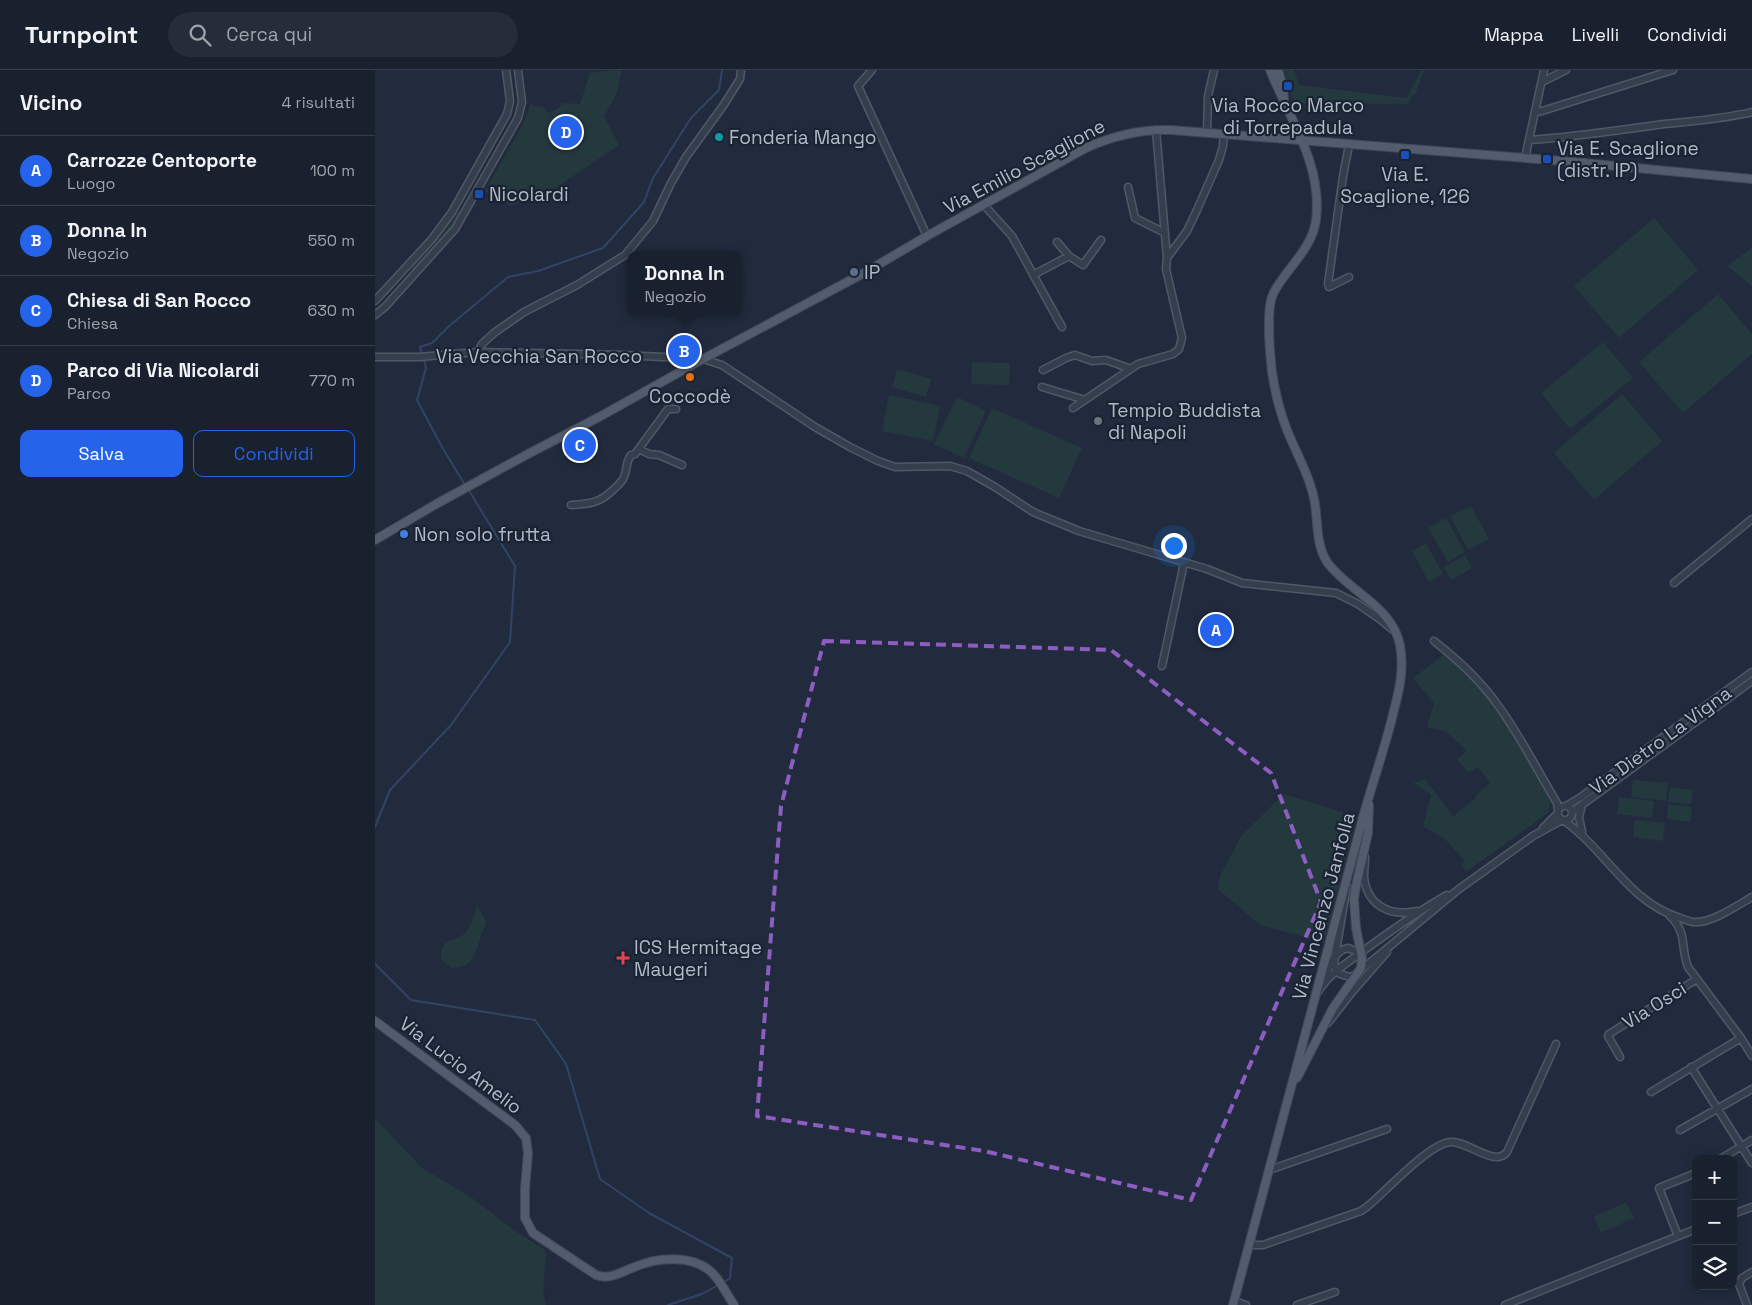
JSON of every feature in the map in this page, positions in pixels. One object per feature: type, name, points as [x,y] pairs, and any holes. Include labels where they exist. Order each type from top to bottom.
[{"type":"main road","points":[[1270,70],[1278,91],[1284,99],[1303,141],[1315,182],[1316,219],[1305,250],[1272,296],[1270,303],[1269,333],[1272,371],[1278,403],[1286,427],[1312,487],[1320,546],[1326,561],[1382,611],[1397,634],[1403,663],[1401,682],[1389,731],[1369,800]]},
{"type":"main road","points":[[1279,70],[1284,99]]},
{"type":"main road","name":"Via Emilio Scaglione","points":[[375,540],[518,459],[864,273],[1086,148],[1107,138],[1126,133],[1156,130],[1224,134],[1525,158],[1752,179]]},
{"type":"main road","name":"Via Vincenzo Janfolla","points":[[1291,1088],[1333,1008],[1359,972],[1363,963],[1355,920],[1354,899],[1355,886],[1370,821],[1369,800]]},
{"type":"main road","name":"Via Vincenzo Janfolla","points":[[1234,1303],[1369,800]]},
{"type":"main road","name":"Via Lucio Amelio","points":[[375,1021],[515,1125],[526,1138],[528,1153],[525,1218],[533,1233],[603,1278],[644,1263],[671,1259],[694,1263],[706,1268],[715,1275],[733,1304]]},
{"type":"street","points":[[375,301],[446,222],[463,194],[509,108],[506,70]]},
{"type":"street","points":[[375,315],[385,308],[412,279],[455,229],[469,208],[513,130],[521,110],[521,88],[518,70]]},
{"type":"street","points":[[628,251],[653,221],[686,157],[723,106],[740,79],[741,70]]},
{"type":"street","points":[[872,70],[858,86],[927,236]]},
{"type":"street","points":[[1207,133],[1208,96],[1214,70]]},
{"type":"street","points":[[1525,158],[1543,82],[1544,70]]},
{"type":"street","points":[[1543,82],[1566,70]]},
{"type":"street","points":[[1536,112],[1673,70]]},
{"type":"street","points":[[1529,140],[1733,117],[1752,112]]},
{"type":"street","points":[[1073,408],[1138,364],[1173,354],[1181,345],[1182,338],[1179,321],[1166,269],[1167,258],[1156,130]]},
{"type":"street","points":[[1167,258],[1187,231],[1197,210],[1219,160],[1224,134]]},
{"type":"street","points":[[1349,145],[1343,176],[1329,287],[1349,277]]},
{"type":"street","points":[[481,161],[491,167]]},
{"type":"street","points":[[1128,187],[1135,218],[1165,233]]},
{"type":"street","points":[[463,194],[466,194],[473,200]]},
{"type":"street","points":[[457,204],[463,209],[469,208]]},
{"type":"street","points":[[984,204],[1012,236],[1062,327]]},
{"type":"street","points":[[1057,242],[1069,256],[1083,265],[1101,240]]},
{"type":"street","points":[[477,352],[482,344],[494,333],[524,312],[577,285],[627,253]]},
{"type":"street","points":[[1033,275],[1069,256]]},
{"type":"street","points":[[403,271],[412,279]]},
{"type":"street","name":"Via Vecchia San Rocco","points":[[378,357],[419,357],[477,352],[623,355],[703,359],[722,365],[815,427],[878,461],[895,467],[950,466],[967,471],[1033,512],[1079,531],[1242,583],[1336,593],[1358,604],[1397,634]]},
{"type":"street","points":[[1043,370],[1075,355],[1092,361],[1106,360],[1131,369]]},
{"type":"street","points":[[1042,387],[1085,400]]},
{"type":"street","points":[[571,505],[600,501],[610,493],[623,480],[627,461],[631,454],[635,454],[668,409],[676,409]]},
{"type":"street","points":[[639,449],[682,465]]},
{"type":"street","points":[[1674,583],[1752,519]]},
{"type":"street","points":[[1162,666],[1184,563]]},
{"type":"street","points":[[1434,641],[1468,672],[1497,703],[1561,807],[1559,817],[1583,834],[1639,894],[1654,907],[1669,915],[1698,922]]},
{"type":"street","name":"Via Dietro La Vigna","points":[[1533,836],[1561,807],[1581,797],[1752,672]]},
{"type":"street","name":"Via Dietro La Vigna","points":[[1572,813],[1752,680]]},
{"type":"street","points":[[1582,804],[1579,817],[1583,834]]},
{"type":"street","points":[[1561,807],[1570,808],[1583,834]]},
{"type":"street","points":[[1334,958],[1337,971],[1340,974],[1350,977],[1359,972],[1459,888],[1533,836],[1563,820],[1570,819],[1572,813]]},
{"type":"street","points":[[1366,844],[1364,877],[1374,900],[1388,911],[1396,913],[1405,914],[1420,910]]},
{"type":"street","points":[[1315,999],[1334,958],[1347,894],[1349,870]]},
{"type":"street","points":[[1323,984],[1337,971],[1420,910],[1459,888]]},
{"type":"street","points":[[1683,934],[1690,925],[1722,913],[1752,897]]},
{"type":"street","points":[[1669,915],[1683,934],[1686,961],[1752,1056]]},
{"type":"street","points":[[1314,1044],[1353,991],[1400,938]]},
{"type":"street","points":[[1334,958],[1340,951],[1348,948],[1361,953]]},
{"type":"street","name":"Via Osci","points":[[1620,1058],[1608,1034],[1697,978]]},
{"type":"street","points":[[1651,1092],[1741,1038]]},
{"type":"street","points":[[1250,1245],[1263,1245],[1361,1211],[1369,1206],[1425,1155],[1445,1143],[1457,1142],[1495,1157],[1504,1156],[1556,1044]]},
{"type":"street","points":[[1691,1067],[1752,1163]]},
{"type":"street","points":[[1681,1130],[1752,1089]]},
{"type":"street","points":[[1269,1170],[1387,1129]]},
{"type":"street","points":[[1727,1155],[1752,1140]]},
{"type":"street","points":[[1678,1236],[1659,1188],[1692,1175]]},
{"type":"street","points":[[1737,1213],[1752,1207]]},
{"type":"street","points":[[1505,1305],[1692,1231]]},
{"type":"street","points":[[1747,1305],[1739,1284],[1743,1278],[1752,1272]]},
{"type":"street","points":[[1297,1305],[1335,1292]]},
{"type":"street","points":[[1234,1303],[1246,1305]]},
{"type":"highlighted area","points":[[824,641],[1111,650],[1271,773],[1321,902],[1191,1200],[984,1151],[757,1116],[781,806]]},
{"type":"green space","points":[[622,70],[616,95],[604,116],[619,145],[538,200],[532,199],[510,206],[485,191],[525,120],[531,103],[535,106],[543,107],[548,113],[556,110],[563,103],[580,104],[590,73]]},
{"type":"green space","points":[[1284,70],[1294,70],[1299,85],[1407,98],[1421,70],[1424,70],[1415,95],[1412,95],[1409,104],[1295,103],[1290,93]]},
{"type":"green space","points":[[456,211],[459,211],[460,214],[446,236],[415,270],[412,269],[412,265],[437,238]]},
{"type":"green space","points":[[1654,218],[1698,270],[1619,338],[1574,286]]},
{"type":"green space","points":[[1752,248],[1752,286],[1727,266]]},
{"type":"green space","points":[[1718,294],[1752,334],[1752,354],[1683,413],[1639,362]]},
{"type":"green space","points":[[1603,342],[1633,378],[1570,429],[1541,393]]},
{"type":"green space","points":[[972,362],[1010,363],[1009,385],[971,384]]},
{"type":"green space","points":[[897,369],[931,379],[926,397],[892,387]]},
{"type":"green space","points":[[1622,394],[1662,441],[1594,500],[1554,453]]},
{"type":"green space","points":[[889,395],[940,406],[933,441],[882,431]]},
{"type":"green space","points":[[957,397],[986,411],[964,458],[934,444]]},
{"type":"green space","points":[[992,408],[1082,448],[1059,498],[969,458]]},
{"type":"green space","points":[[1471,506],[1489,539],[1468,550],[1450,516]]},
{"type":"green space","points":[[1446,518],[1465,552],[1448,562],[1428,528]]},
{"type":"green space","points":[[1426,543],[1443,574],[1429,582],[1412,551]]},
{"type":"green space","points":[[1465,555],[1472,568],[1451,580],[1444,567]]},
{"type":"green space","points":[[1445,654],[1483,691],[1521,746],[1551,803],[1548,813],[1466,872],[1461,864],[1465,861],[1445,839],[1423,826],[1431,795],[1413,782],[1425,779],[1453,816],[1476,798],[1475,796],[1490,783],[1478,767],[1468,773],[1457,759],[1466,752],[1464,748],[1445,731],[1427,727],[1434,703],[1413,678]]},
{"type":"green space","points":[[1633,780],[1668,783],[1666,801],[1631,797]]},
{"type":"green space","points":[[1670,787],[1693,790],[1691,804],[1668,802]]},
{"type":"green space","points":[[1284,794],[1357,817],[1324,942],[1260,925],[1218,889],[1220,876],[1241,836]]},
{"type":"green space","points":[[1619,797],[1654,801],[1652,818],[1617,814]]},
{"type":"green space","points":[[1668,804],[1692,807],[1690,822],[1667,819]]},
{"type":"green space","points":[[1635,820],[1665,823],[1663,841],[1633,837]]},
{"type":"green space","points":[[477,906],[486,921],[475,954],[469,963],[464,966],[451,968],[441,960],[443,947],[466,932]]},
{"type":"green space","points":[[375,1118],[421,1167],[472,1198],[514,1230],[545,1250],[543,1291],[546,1305],[375,1305]]},
{"type":"green space","points":[[1626,1202],[1634,1218],[1601,1233],[1594,1217]]},
{"type":"waterway","points":[[422,355],[420,347],[432,343],[448,327],[508,277],[538,271],[603,248],[644,202],[653,178],[691,118],[719,90],[722,70]]},
{"type":"waterway","points":[[424,359],[426,368],[417,400],[465,485]]},
{"type":"waterway","points":[[375,827],[390,790],[451,725],[510,642],[515,566],[468,489]]},
{"type":"waterway","points":[[375,964],[411,1000],[535,1020],[566,1064],[600,1179],[649,1213],[732,1258],[730,1278],[724,1282]]},
{"type":"waterway","points":[[668,1305],[702,1294],[720,1284]]},
{"type":"place","name":"Via Rocco Marco di Torrepadula","points":[[1288,86]]},
{"type":"place","name":"Parco di Via Nicolardi","points":[[566,132]]},
{"type":"place","name":"Fonderia Mango","points":[[719,137]]},
{"type":"place","name":"Via E. Scaglione, 126","points":[[1405,155]]},
{"type":"place","name":"Via E. Scaglione (distr. IP)","points":[[1547,159]]},
{"type":"place","name":"Nicolardi","points":[[479,194]]},
{"type":"place","name":"IP","points":[[854,272]]},
{"type":"place","name":"Donna In","points":[[684,351]]},
{"type":"place","name":"Coccodè","points":[[690,377]]},
{"type":"place","name":"Tempio Buddista di Napoli","points":[[1098,421]]},
{"type":"place","name":"Chiesa di San Rocco","points":[[580,445]]},
{"type":"place","name":"Non solo frutta","points":[[404,534]]},
{"type":"place","name":"Carrozze Centoporte","points":[[1216,630]]},
{"type":"place","name":"ICS Hermitage Maugeri","points":[[623,958]]}]
